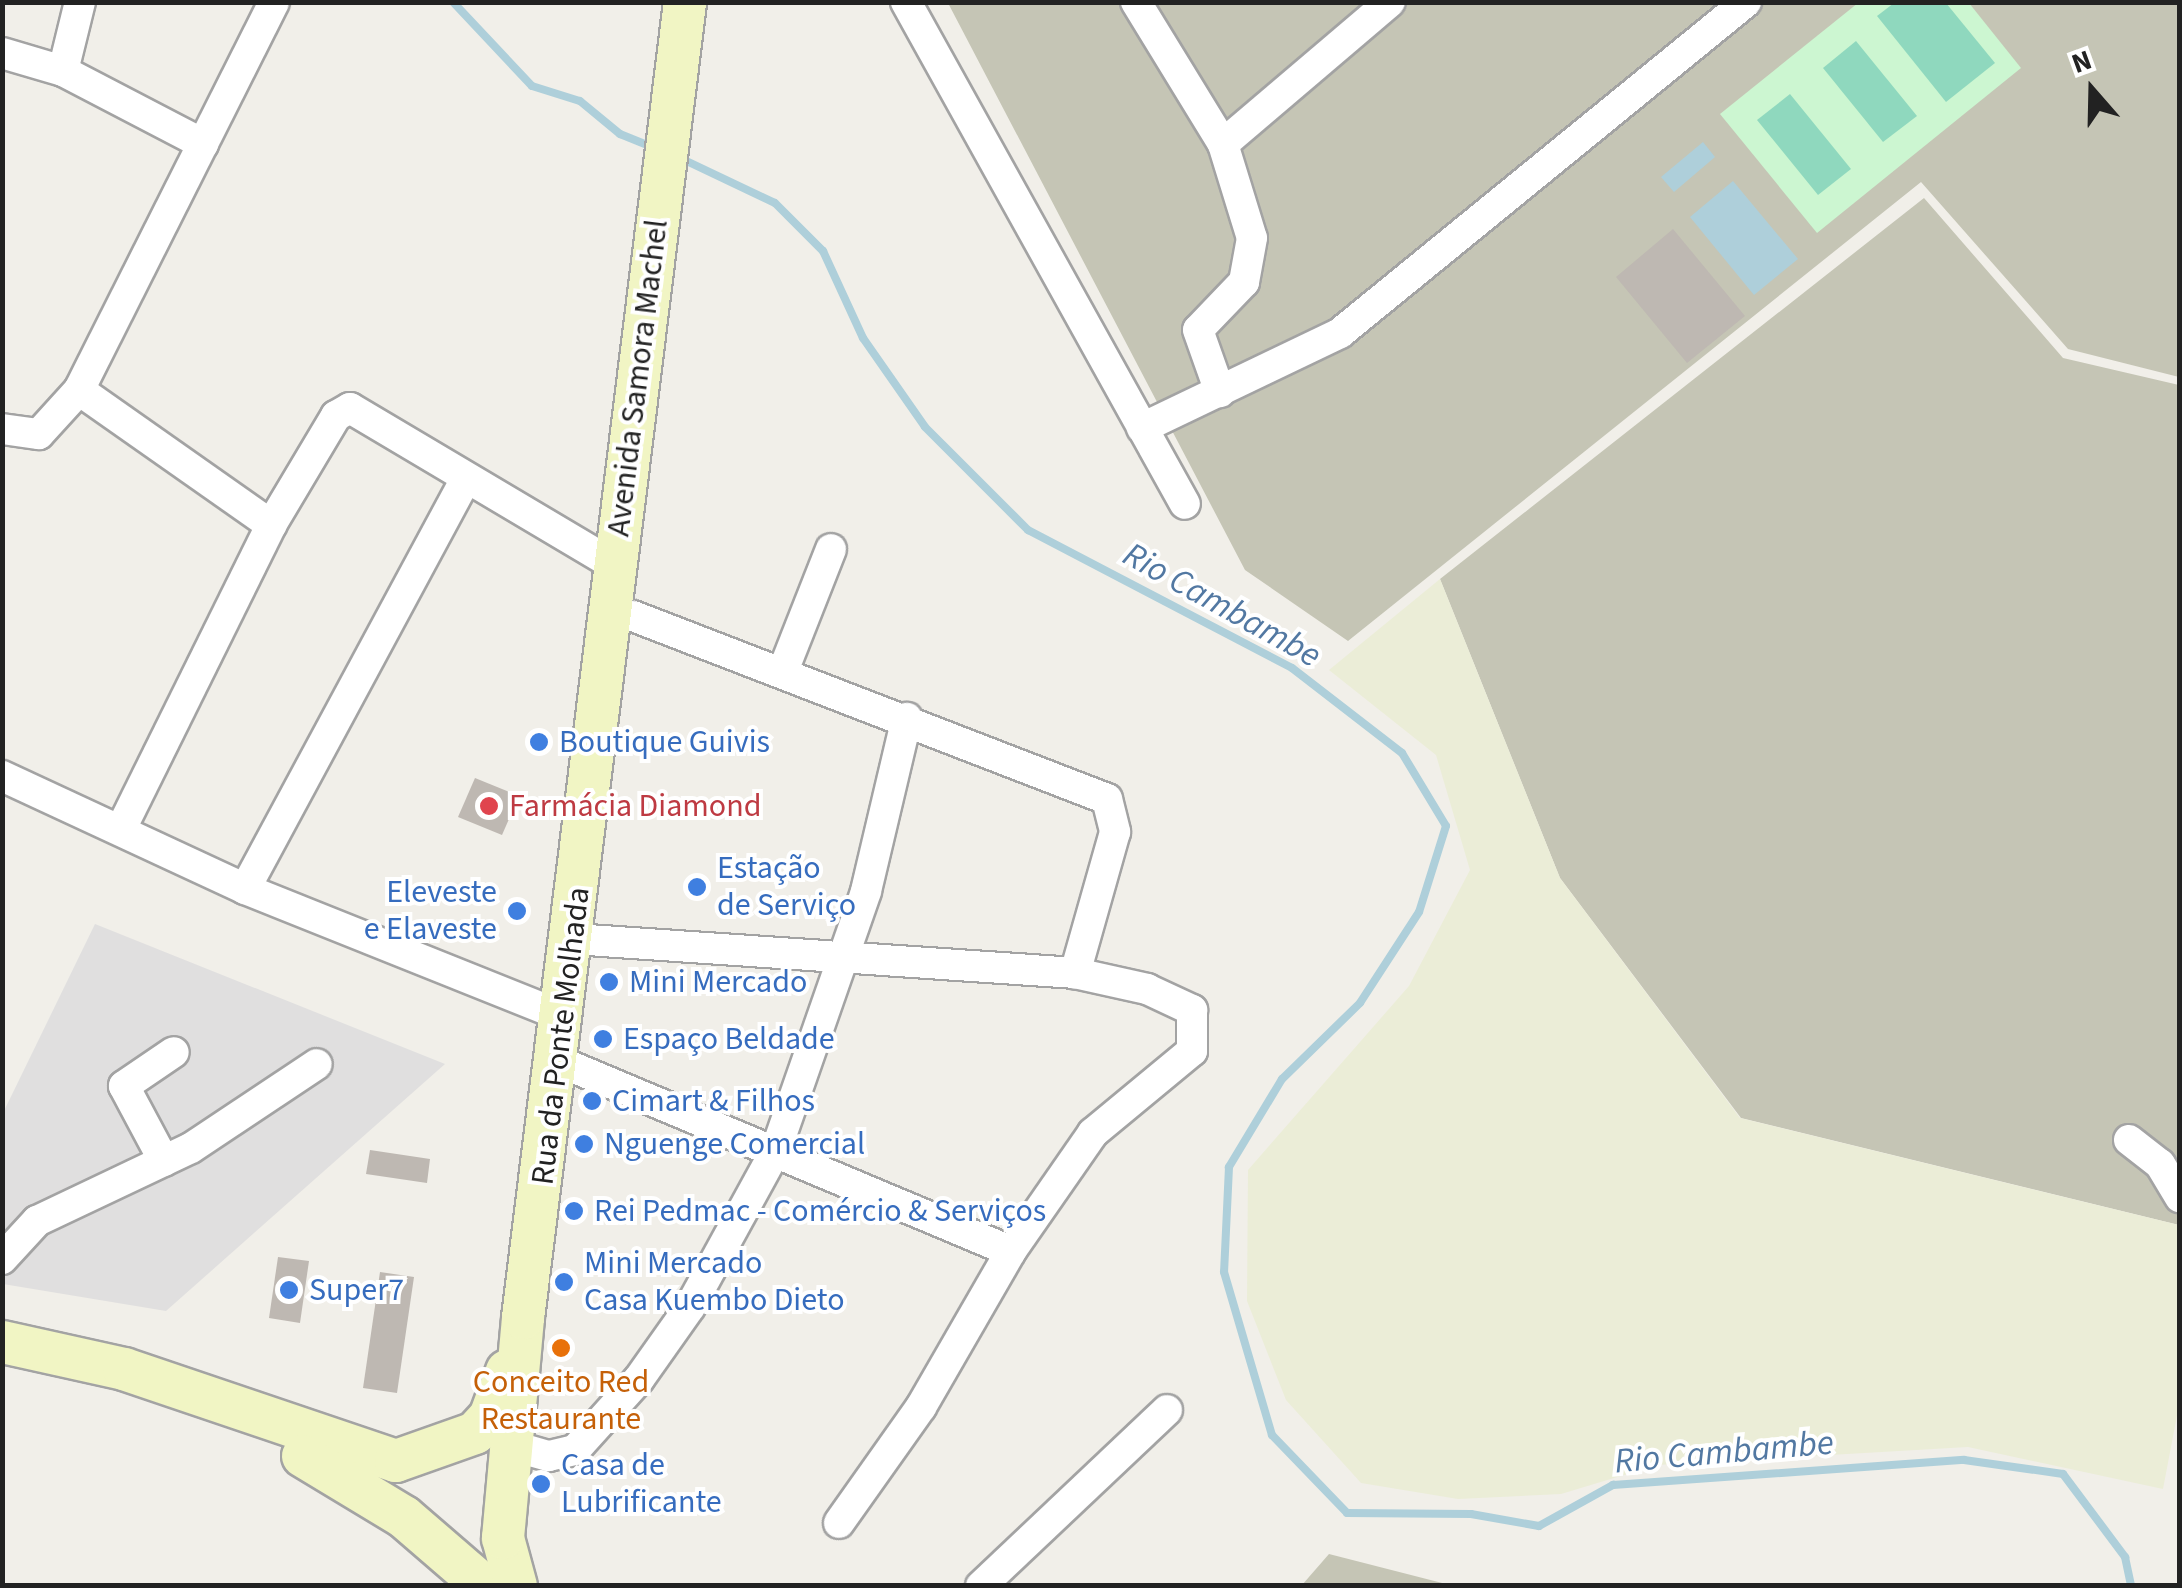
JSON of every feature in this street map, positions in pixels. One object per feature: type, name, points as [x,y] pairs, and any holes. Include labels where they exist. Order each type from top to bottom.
[{"type":"main road","name":"Avenida Samora Machel","points":[[595,753],[642,329],[685,2]]},
{"type":"main road","name":"Rua da Ponte Molhada","points":[[522,1318],[574,939],[595,753]]},
{"type":"main road","points":[[2,1342],[174,1388],[369,1456],[415,1458],[455,1446],[490,1417],[522,1318]]},
{"type":"main road","points":[[516,1586],[503,1538],[522,1318]]},
{"type":"main road","points":[[174,1388],[346,1478],[484,1586]]},
{"type":"main road","points":[[346,1478],[458,1586]]},
{"type":"street","points":[[63,71],[80,2]]},
{"type":"street","points":[[2,429],[39,434],[79,390],[274,2]]},
{"type":"street","points":[[906,2],[1185,504]]},
{"type":"street","points":[[1136,2],[1223,144],[1252,238],[1244,282],[1198,330],[1220,392]]},
{"type":"street","points":[[1223,144],[1390,2]]},
{"type":"street","points":[[1142,428],[1340,333],[1746,2]]},
{"type":"street","points":[[2,54],[63,71],[203,144]]},
{"type":"street","points":[[79,390],[271,525]]},
{"type":"street","points":[[121,829],[271,525],[336,416],[350,408],[363,409],[465,480],[616,566]]},
{"type":"street","points":[[245,889],[465,480]]},
{"type":"street","points":[[784,670],[831,549]]},
{"type":"street","points":[[633,616],[907,718],[1114,808],[1115,832],[1075,973]]},
{"type":"street","points":[[512,1446],[549,1456],[575,1450],[639,1380],[690,1307],[776,1150],[842,956],[907,718]]},
{"type":"street","points":[[2,776],[245,889],[563,1016]]},
{"type":"street","points":[[574,939],[1075,973],[1172,998],[1192,1010],[1198,1028],[1192,1052],[1093,1132],[1011,1251],[921,1407],[839,1523]]},
{"type":"street","points":[[164,1160],[124,1086],[174,1052]]},
{"type":"street","points":[[558,1061],[1011,1251]]},
{"type":"street","points":[[2,1259],[36,1220],[164,1160],[261,1106],[316,1064]]},
{"type":"street","points":[[2129,1140],[2160,1164],[2180,1197]]},
{"type":"street","points":[[981,1586],[1167,1410]]},
{"type":"shaded area","points":[[948,3],[2179,3],[2179,377],[2068,349],[1921,182],[1348,641],[1245,570]]},
{"type":"shaded area","points":[[1924,198],[2063,358],[2179,385],[2179,1225],[1741,1118],[1560,878],[1440,579]]},
{"type":"shaded area","points":[[1440,579],[1560,878],[1740,1118],[2179,1225],[2179,1405],[2163,1489],[1968,1447],[1657,1465],[1561,1494],[1458,1499],[1361,1483],[1286,1400],[1247,1301],[1248,1170],[1409,986],[1470,870],[1436,755],[1329,670]]},
{"type":"shaded area","points":[[95,924],[445,1064],[166,1311],[3,1284],[2,1115]]},
{"type":"shaded area","points":[[1329,1554],[1450,1585],[1302,1585]]},
{"type":"green space","points":[[1858,3],[1969,3],[2021,68],[1817,233],[1720,114]]},
{"type":"green space","points":[[1894,3],[1946,3],[1995,63],[1946,102],[1877,16]]},
{"type":"green space","points":[[1856,41],[1917,116],[1883,142],[1823,68]]},
{"type":"green space","points":[[1790,94],[1851,169],[1818,195],[1757,120]]},
{"type":"water","points":[[1703,142],[1715,157],[1674,192],[1661,177]]},
{"type":"water","points":[[1733,181],[1798,259],[1754,295],[1690,217]]},
{"type":"building","points":[[1673,229],[1745,316],[1687,363],[1616,277]]},
{"type":"building","name":"Farmácia Diamond","points":[[475,778],[519,796],[502,835],[458,817]]},
{"type":"building","points":[[370,1150],[430,1159],[427,1183],[366,1174]]},
{"type":"building","name":"Super7","points":[[278,1257],[309,1261],[300,1323],[269,1318]]},
{"type":"building","points":[[380,1272],[414,1277],[397,1393],[363,1388]]},
{"type":"waterway","name":"Rio Cambambe","points":[[453,2],[532,86],[580,101],[620,134],[655,148]]},
{"type":"waterway","name":"Rio Cambambe","points":[[678,157],[775,203],[823,251],[863,338],[925,427],[1028,530],[1292,668],[1402,753],[1446,826],[1419,912],[1360,1003],[1282,1079],[1229,1167],[1224,1272],[1272,1435],[1347,1513],[1471,1514],[1539,1526],[1613,1485],[1964,1460],[2063,1474],[2125,1557],[2131,1586]]},
{"type":"place","name":"Boutique Guivis","points":[[539,742]]},
{"type":"place","name":"Farmácia Diamond","points":[[489,806]]},
{"type":"place","name":"Estação de Serviço","points":[[697,887]]},
{"type":"place","name":"Eleveste e Elaveste","points":[[517,911]]},
{"type":"place","name":"Mini Mercado","points":[[609,982]]},
{"type":"place","name":"Espaço Beldade","points":[[603,1039]]},
{"type":"place","name":"Cimart & Filhos","points":[[592,1101]]},
{"type":"place","name":"Nguenge Comercial","points":[[584,1144]]},
{"type":"place","name":"Rei Pedmac - Comércio & Serviços","points":[[574,1211]]},
{"type":"place","name":"Mini Mercado Casa Kuembo Dieto","points":[[564,1282]]},
{"type":"place","name":"Super7","points":[[289,1290]]},
{"type":"place","name":"Conceito Red Restaurante","points":[[561,1348]]},
{"type":"place","name":"Casa de Lubrificante","points":[[541,1484]]}]
